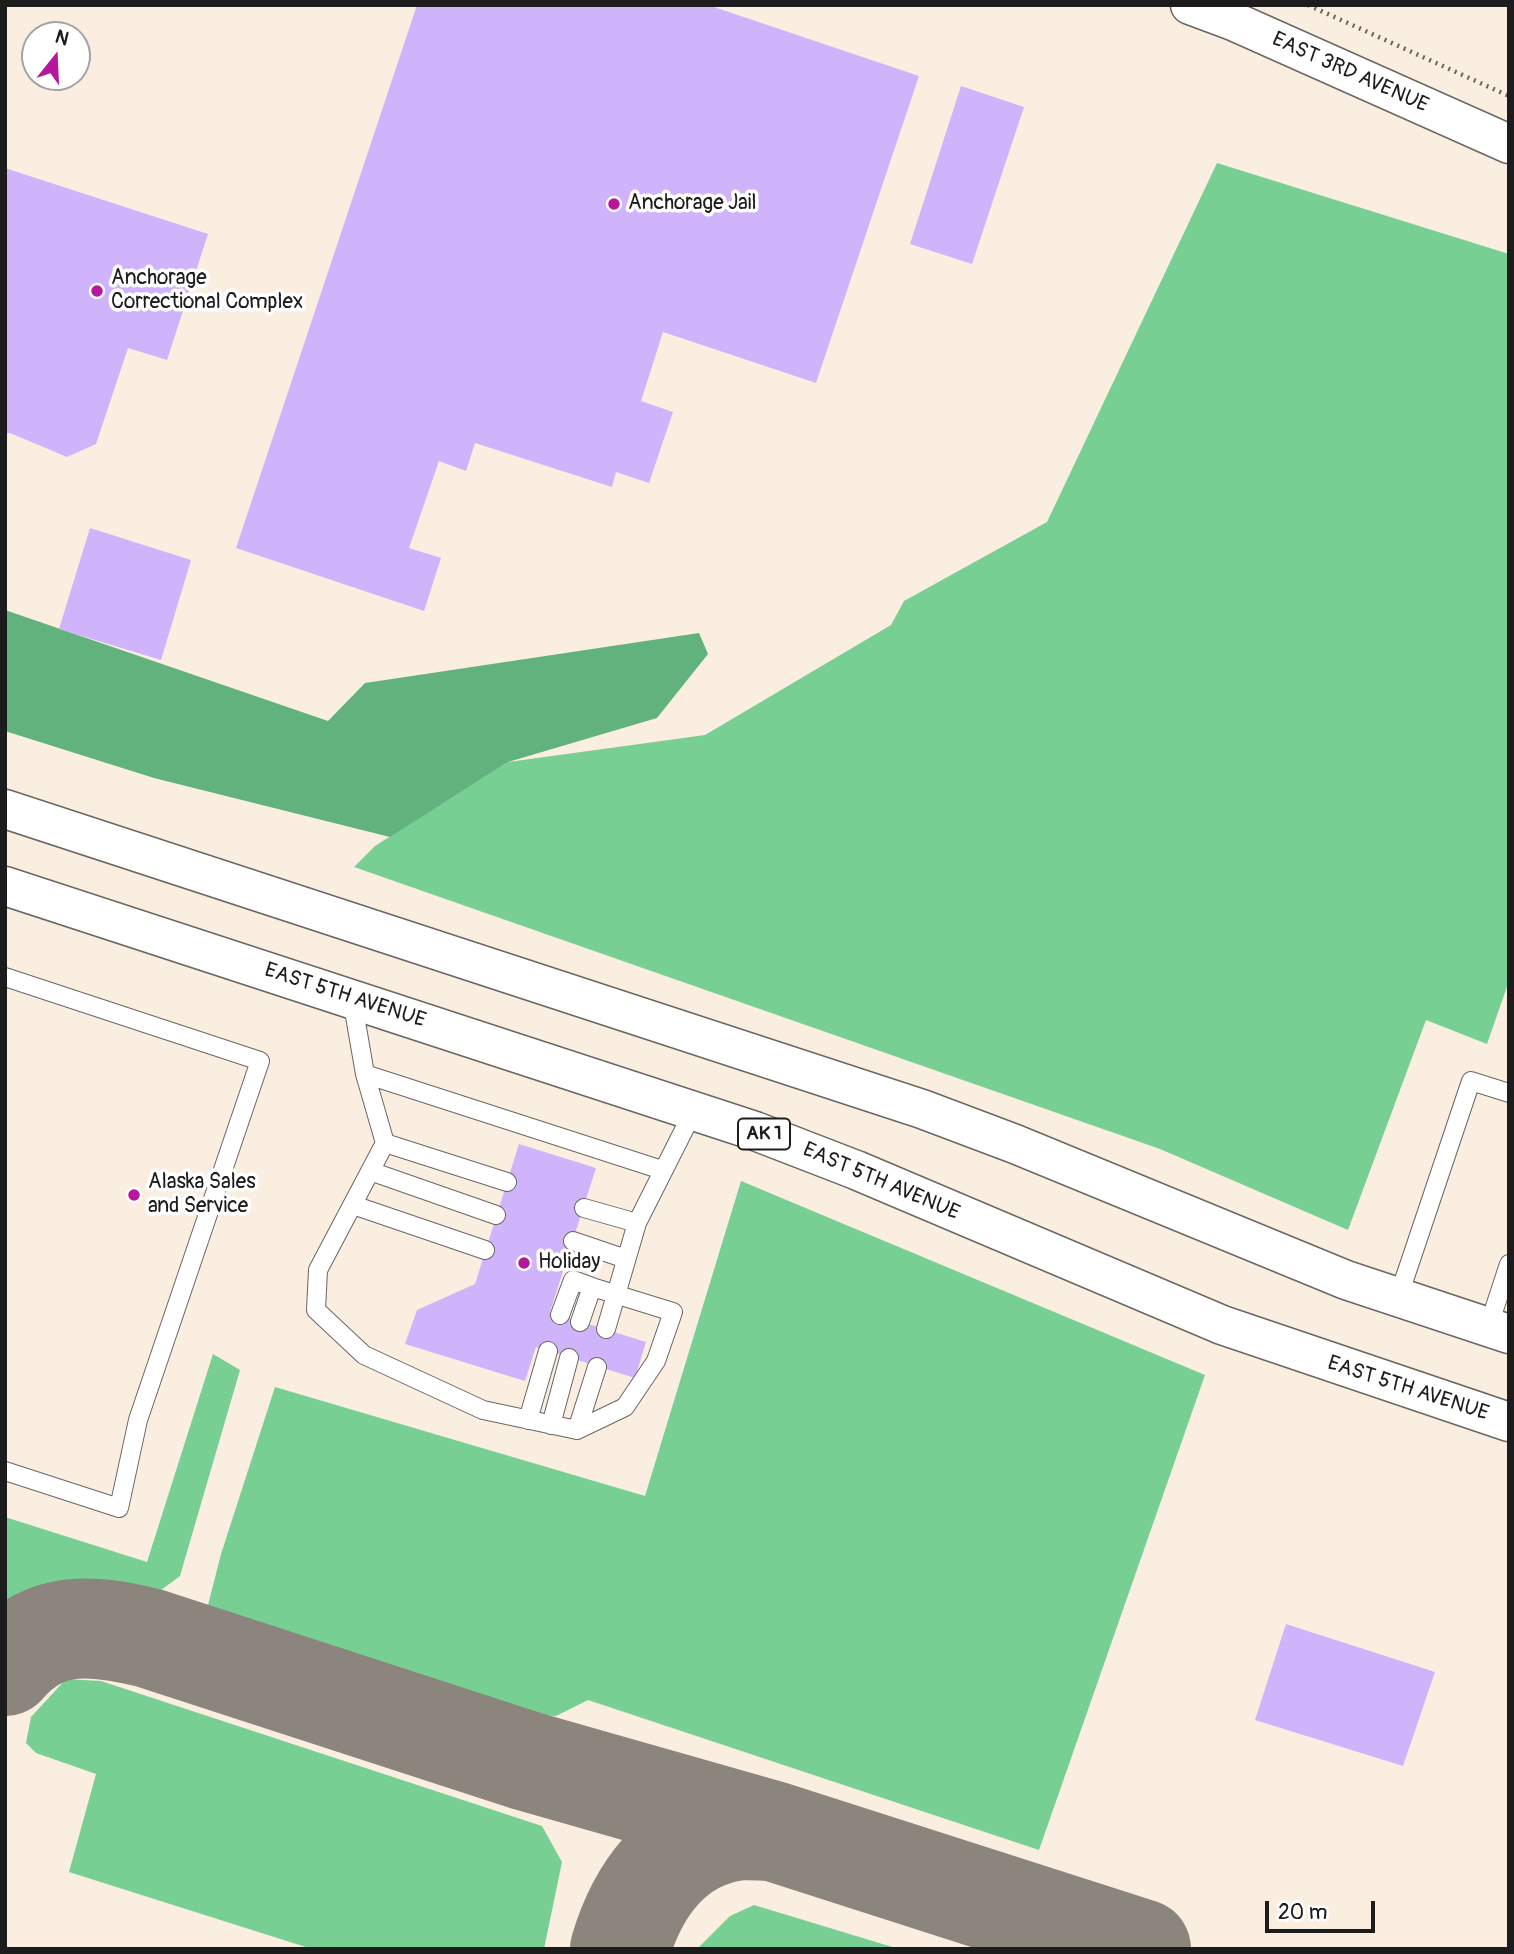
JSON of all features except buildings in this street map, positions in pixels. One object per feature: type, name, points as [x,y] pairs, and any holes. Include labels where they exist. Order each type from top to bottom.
[{"type":"main road","name":"EAST 3RD AVENUE","points":[[1190,5],[1233,21],[1509,144]]},
{"type":"main road","points":[[5,809],[922,1110],[1398,1298],[1498,1331]]},
{"type":"main road","name":"EAST 5TH AVENUE","points":[[5,886],[694,1110],[845,1166],[1222,1325],[1509,1422]]},
{"type":"lane","points":[[5,977],[260,1061],[138,1420],[119,1508],[5,1471]]},
{"type":"lane","points":[[352,999],[365,1074],[385,1143],[318,1270],[316,1310],[364,1355],[483,1410],[577,1430],[625,1407],[656,1361],[673,1312],[567,1278],[560,1315]]},
{"type":"lane","points":[[365,1074],[662,1170]]},
{"type":"lane","points":[[1398,1298],[1471,1081],[1509,1093]]},
{"type":"lane","points":[[606,1329],[637,1223],[694,1110]]},
{"type":"lane","points":[[385,1143],[507,1182]]},
{"type":"lane","points":[[370,1171],[496,1215]]},
{"type":"lane","points":[[353,1205],[485,1250]]},
{"type":"lane","points":[[584,1208],[637,1223]]},
{"type":"lane","points":[[573,1241],[626,1259]]},
{"type":"lane","points":[[1498,1331],[1509,1264]]},
{"type":"lane","points":[[580,1322],[592,1287]]},
{"type":"lane","points":[[528,1420],[548,1351]]},
{"type":"lane","points":[[551,1425],[569,1358]]},
{"type":"lane","points":[[577,1430],[597,1367]]},
{"type":"path","points":[[1308,5],[1509,96]]},
{"type":"green space","points":[[1217,163],[1509,254],[1509,981],[1487,1044],[1426,1020],[1348,1230],[1160,1149],[354,867],[375,846],[508,762],[705,735],[891,625],[904,601],[1047,522]]},
{"type":"green space","points":[[5,610],[328,721],[365,683],[699,633],[708,654],[657,718],[508,762],[390,837],[154,778],[5,731]]},
{"type":"green space","points":[[741,1181],[1205,1375],[1039,1850],[588,1700],[556,1716],[519,1714],[206,1613],[221,1554],[275,1387],[645,1496]]},
{"type":"green space","points":[[213,1354],[240,1370],[180,1576],[149,1599],[89,1587],[51,1590],[5,1612],[5,1517],[147,1562]]},
{"type":"green space","points":[[66,1679],[101,1681],[542,1826],[562,1862],[544,1949],[312,1949],[69,1872],[96,1774],[36,1753],[26,1743],[31,1717]]},
{"type":"green space","points":[[754,1905],[899,1949],[697,1949],[730,1916]]},
{"type":"taxiway","points":[[5,1666],[21,1650],[37,1640],[72,1629],[109,1630],[149,1638],[527,1761],[773,1831],[1141,1949]]},
{"type":"taxiway","points":[[620,1949],[627,1928],[647,1889],[675,1857],[713,1836],[740,1830],[773,1831]]},
{"type":"place","name":"Anchorage Jail","points":[[614,204]]},
{"type":"place","name":"Anchorage Correctional Complex","points":[[97,291]]},
{"type":"place","name":"Alaska Sales and Service","points":[[134,1195]]},
{"type":"place","name":"Holiday","points":[[524,1263]]}]
